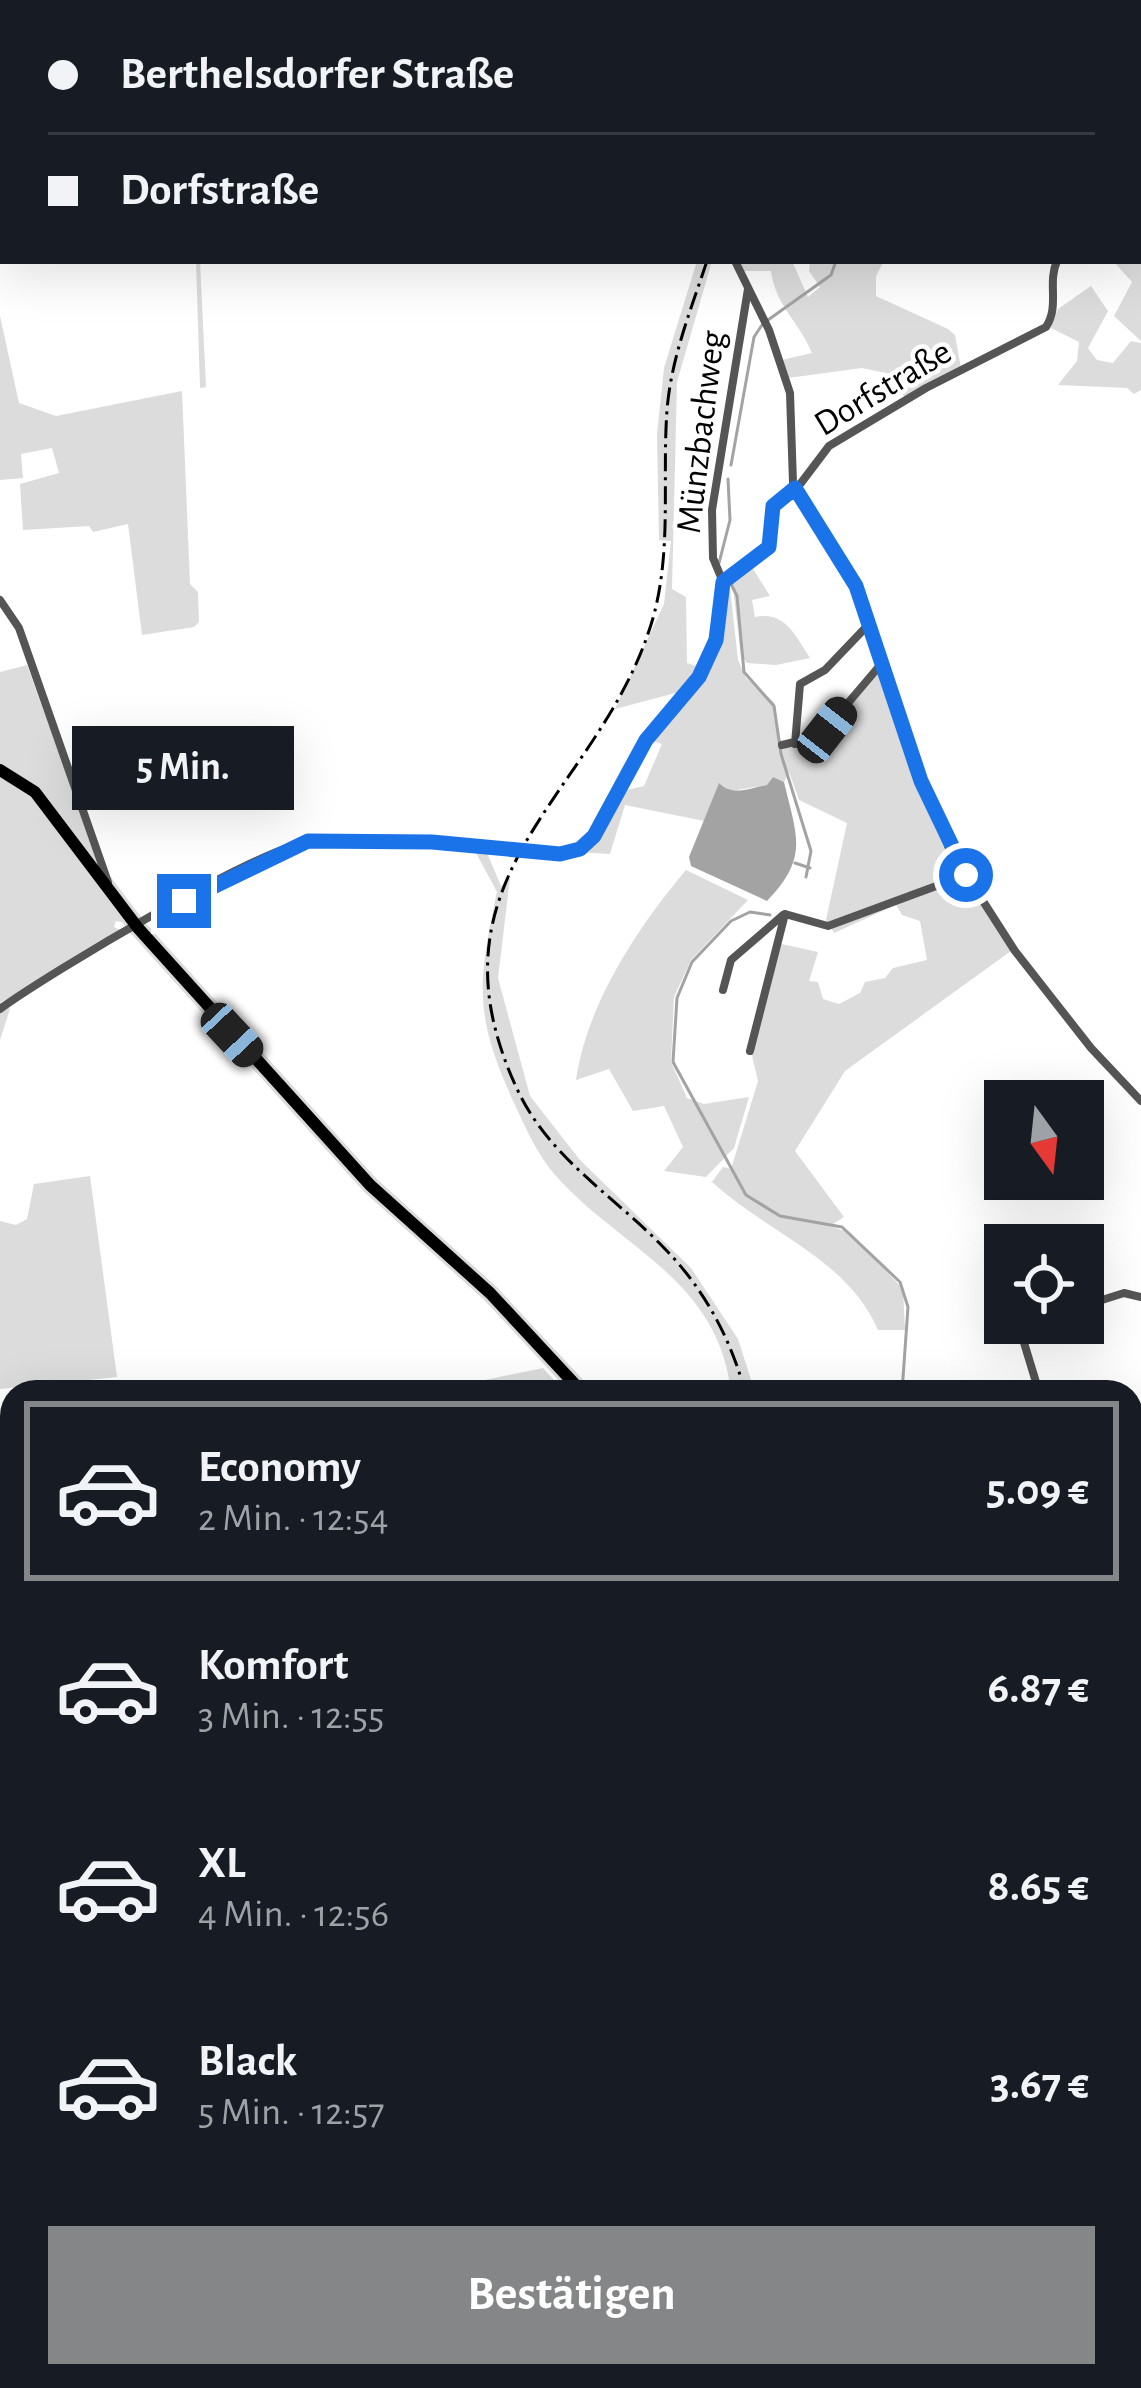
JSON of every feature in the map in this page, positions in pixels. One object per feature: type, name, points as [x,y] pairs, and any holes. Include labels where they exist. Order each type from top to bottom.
[{"type":"main road","points":[[0,770],[40,798],[108,893],[370,1185],[501,1304],[571,1380]]},
{"type":"street","points":[[736,264],[790,393],[795,488],[838,552],[869,625],[944,838],[1015,951],[1090,1048],[1141,1101]]},
{"type":"street","name":"Dorfstraße","points":[[727,579],[769,547],[773,506],[795,488],[829,446],[926,388],[1046,327],[1053,312],[1057,264]]},
{"type":"street","name":"Münzbachweg","points":[[727,579],[713,558],[712,510],[725,443],[729,378],[748,287]]},
{"type":"street","points":[[0,1009],[222,878],[308,841],[432,842],[560,854],[580,849],[601,826],[646,740],[703,671],[719,628],[727,579]]},
{"type":"street","points":[[0,600],[19,628],[112,888],[108,893]]},
{"type":"street","points":[[795,744],[800,684],[824,670],[869,625]]},
{"type":"street","points":[[782,745],[827,730],[882,663]]},
{"type":"street","points":[[785,914],[828,926],[966,875]]},
{"type":"street","points":[[723,990],[731,960],[785,914]]},
{"type":"street","points":[[750,1051],[785,914]]},
{"type":"street","points":[[1104,1299],[1124,1293],[1141,1297]]},
{"type":"street","points":[[1024,1344],[1036,1380]]},
{"type":"shaded area","points":[[196,264],[200,264],[206,387],[200,388]]},
{"type":"shaded area","points":[[696,264],[711,264],[677,382],[672,589],[686,597],[687,663],[702,668],[717,655],[726,587],[730,588],[738,660],[746,678],[774,702],[782,749],[822,737],[881,668],[918,784],[949,855],[1011,951],[845,1071],[795,1151],[844,1217],[830,1226],[851,1233],[903,1289],[905,1330],[878,1330],[864,1305],[826,1265],[712,1182],[723,1167],[731,1169],[758,1081],[751,1051],[777,943],[818,952],[809,981],[818,982],[823,999],[839,1004],[860,993],[865,982],[885,978],[893,968],[927,960],[920,921],[902,915],[896,905],[834,933],[826,920],[847,823],[799,800],[789,772],[784,782],[773,777],[767,785],[731,791],[719,784],[704,821],[625,805],[610,854],[578,852],[622,791],[644,786],[662,744],[644,738],[683,691],[615,709],[664,604],[671,541],[659,540],[657,434],[664,368]]},
{"type":"shaded area","points":[[740,264],[793,264],[808,297],[820,287],[810,264],[882,264],[876,276],[876,296],[948,329],[955,335],[961,368],[905,398],[890,374],[862,368],[788,378],[782,360],[812,353],[777,294],[771,271],[743,271]]},
{"type":"shaded area","points":[[1116,264],[1141,264],[1141,341],[1114,316],[1132,282]]},
{"type":"shaded area","points":[[1091,286],[1108,311],[1088,348],[1097,360],[1113,363],[1131,341],[1141,343],[1141,390],[1134,394],[1127,388],[1058,385],[1077,361],[1079,342],[1051,328],[1058,309]]},
{"type":"shaded area","points":[[0,316],[19,403],[56,416],[182,391],[190,584],[198,592],[199,622],[194,627],[142,635],[128,524],[93,532],[89,526],[23,530],[20,484],[59,473],[52,448],[21,454],[23,478],[0,480]]},
{"type":"shaded area","points":[[750,564],[770,596],[752,600],[755,617],[782,621],[810,658],[776,665],[747,663],[741,656],[732,579]]},
{"type":"shaded area","points":[[27,665],[108,888],[30,781],[0,765],[0,672]]},
{"type":"shaded area","points":[[0,772],[21,782],[130,924],[116,921],[114,927],[124,932],[0,1003]]},
{"type":"shaded area","points":[[773,777],[784,782],[796,846],[789,872],[767,901],[691,866],[689,857],[719,783],[742,790],[767,785]]},
{"type":"shaded area","points":[[475,851],[487,853],[501,886],[510,878],[498,978],[530,1096],[580,1160],[691,1268],[738,1339],[751,1380],[728,1380],[707,1321],[687,1293],[556,1176],[528,1133],[492,1047],[483,1000],[497,892]]},
{"type":"shaded area","points":[[686,870],[748,900],[691,960],[674,997],[671,1062],[687,1098],[704,1104],[749,1097],[734,1148],[706,1177],[664,1171],[683,1147],[664,1106],[633,1111],[609,1069],[576,1080],[591,1023],[617,968]]},
{"type":"shaded area","points":[[0,1003],[10,1009],[0,1040]]},
{"type":"shaded area","points":[[90,1176],[117,1377],[0,1380],[0,1221],[16,1225],[27,1219],[34,1184]]},
{"type":"shaded area","points":[[543,1368],[554,1380],[485,1380]]},
{"type":"waterway","points":[[768,320],[831,275],[835,264]]},
{"type":"waterway","points":[[731,465],[754,337],[762,325]]},
{"type":"waterway","points":[[719,563],[730,520],[728,479]]},
{"type":"waterway","points":[[730,582],[737,596],[744,672],[774,706],[781,754],[811,851],[806,877]]},
{"type":"waterway","points":[[795,863],[810,868]]},
{"type":"waterway","points":[[770,915],[750,912],[731,921],[692,962],[677,998],[673,1062],[746,1195],[780,1216],[842,1227],[900,1282],[908,1307],[903,1380]]},
{"type":"railway","points":[[706,264],[669,391],[664,541],[653,618],[628,680],[528,839],[502,892],[488,950],[492,1015],[518,1091],[532,1115],[566,1158],[647,1231],[692,1281],[724,1334],[741,1380]]},
{"type":"route","points":[[184,901],[222,878],[308,841],[432,842],[541,854],[580,849],[601,826],[646,740],[699,677],[716,640],[723,582],[769,547],[773,506],[795,488],[856,586],[921,781],[944,838],[966,875]]}]
